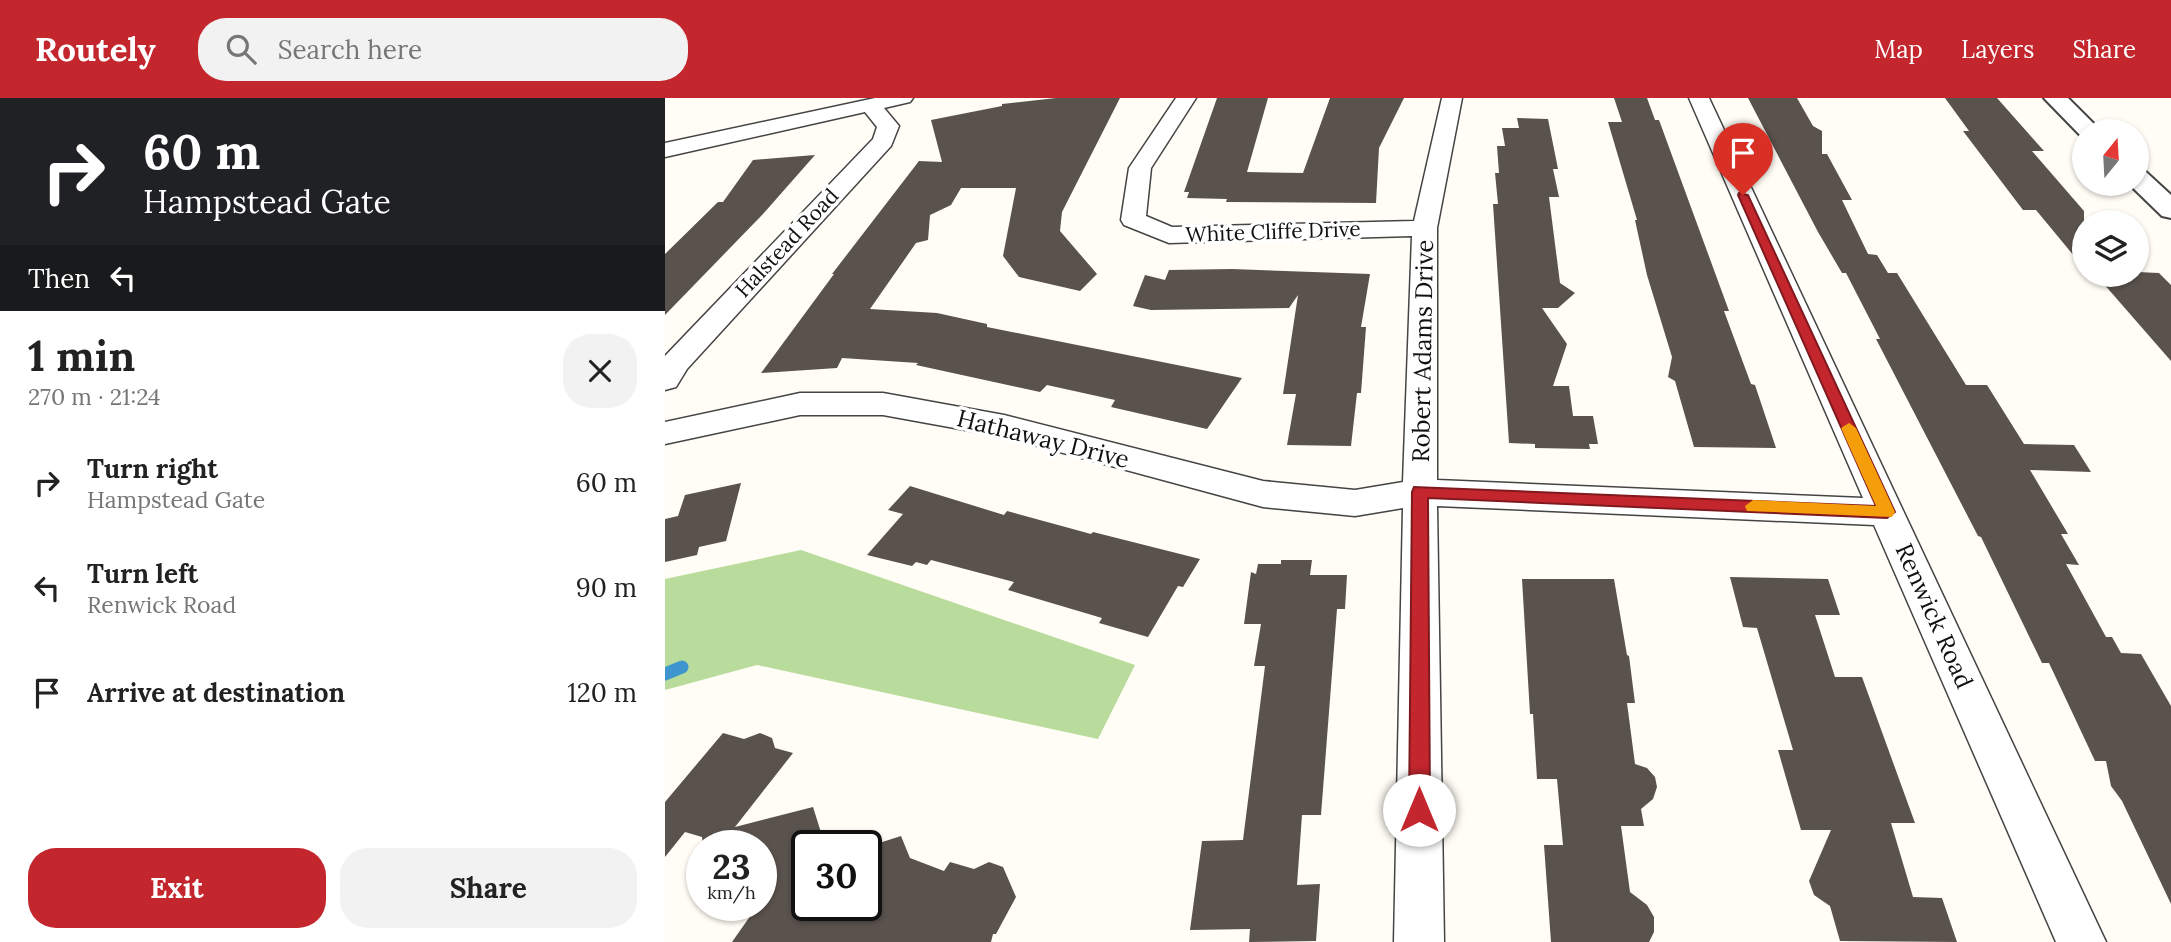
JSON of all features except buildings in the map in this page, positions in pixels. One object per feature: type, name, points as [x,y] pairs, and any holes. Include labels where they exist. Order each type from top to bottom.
[{"type":"street","points":[[665,150],[903,98]]},
{"type":"street","name":"White Cliffe Drive","points":[[1185,98],[1140,168],[1133,220],[1170,235],[1425,228]]},
{"type":"street","name":"Robert Adams Drive","points":[[1419,942],[1420,492],[1425,228],[1452,98]]},
{"type":"street","name":"Renwick Road","points":[[1699,98],[2081,942]]},
{"type":"street","points":[[2055,98],[2077,119]]},
{"type":"street","name":"Halstead Road","points":[[665,380],[675,363],[883,141],[888,126],[870,105]]},
{"type":"street","points":[[2149,189],[2171,210]]},
{"type":"street","name":"Hathaway Drive","points":[[665,433],[800,404],[883,404],[1004,426],[1263,494],[1355,503],[1420,492],[1887,512]]},
{"type":"green space","points":[[801,550],[1135,665],[1098,739],[757,665],[665,690],[665,579]]},
{"type":"waterway","points":[[665,674],[682,667]]},
{"type":"slow traffic","points":[[1753,506],[1887,512],[1849,428]]},
{"type":"route","points":[[1419,810],[1420,492],[1887,512],[1743,195]]}]
